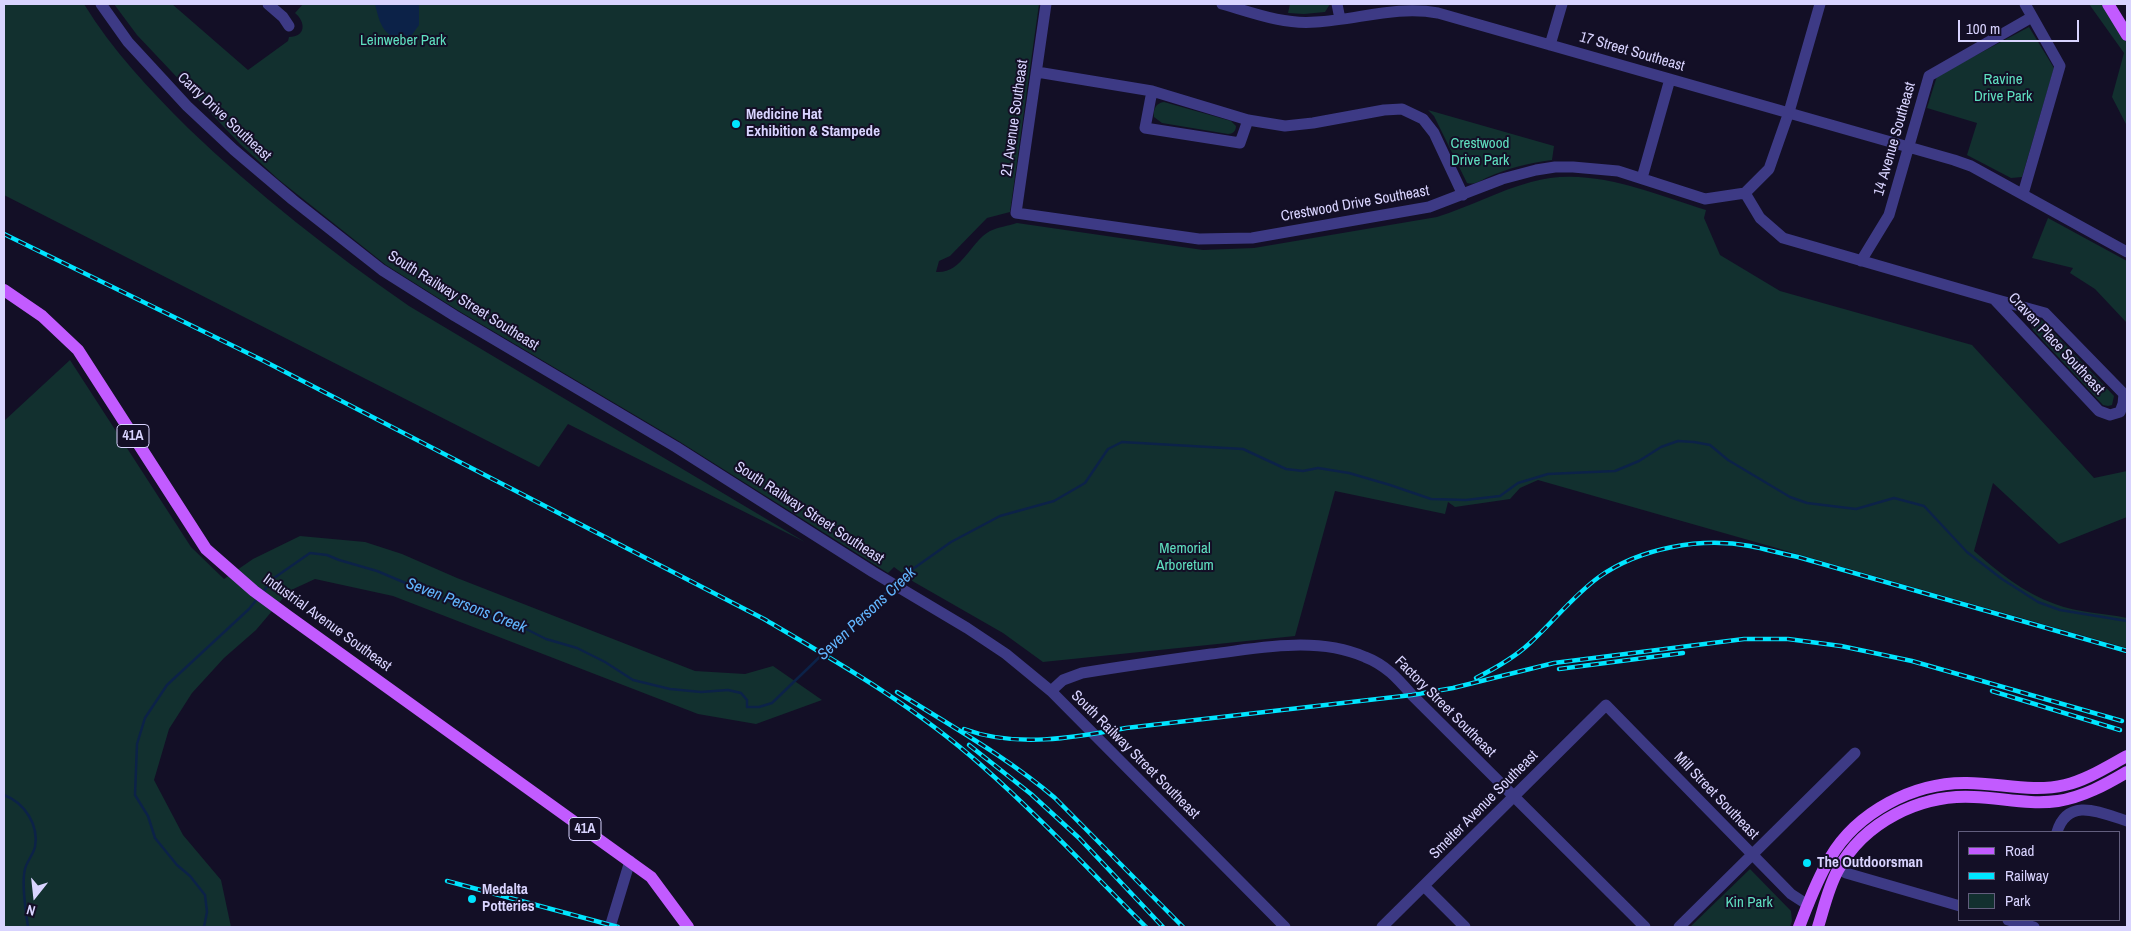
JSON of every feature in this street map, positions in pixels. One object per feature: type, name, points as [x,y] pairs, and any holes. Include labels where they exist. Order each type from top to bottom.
[{"type":"main road","points":[[2108,4],[2127,35]]},
{"type":"main road","name":"Industrial Avenue Southeast","points":[[4,290],[42,316],[78,350],[206,548],[254,591],[651,876],[688,927]]},
{"type":"main road","points":[[1799,927],[1822,872],[1834,850],[1862,821],[1882,807],[1916,791],[1950,784],[1968,783],[2025,788],[2054,787],[2074,782],[2127,756]]},
{"type":"main road","points":[[1818,927],[1828,894],[1839,869],[1860,840],[1885,820],[1919,804],[1951,797],[1974,796],[2036,802],[2055,801],[2081,796],[2127,772]]},
{"type":"street","name":"Carry Drive Southeast","points":[[101,4],[128,42],[187,106],[234,150],[340,238]]},
{"type":"street","points":[[268,4],[283,17],[289,26]]},
{"type":"street","name":"21 Avenue Southeast","points":[[1016,213],[1048,4]]},
{"type":"street","name":"17 Street Southeast","points":[[1222,4],[1298,23],[1408,9],[1422,10],[1550,45],[1909,146],[1971,166],[2127,252]]},
{"type":"street","points":[[1337,4],[1340,19]]},
{"type":"street","points":[[1550,45],[1562,4]]},
{"type":"street","points":[[1745,193],[1769,169],[1789,112],[1820,4]]},
{"type":"street","points":[[2023,194],[2060,66],[2025,4]]},
{"type":"street","name":"14 Avenue Southeast","points":[[1861,261],[1889,214],[1929,76],[2032,17]]},
{"type":"street","points":[[1037,72],[1152,91],[1248,120],[1285,126],[1384,110],[1402,109],[1423,119],[1434,133],[1463,195]]},
{"type":"street","points":[[1642,178],[1670,79]]},
{"type":"street","points":[[1152,91],[1146,128],[1240,143],[1248,120]]},
{"type":"street","name":"Crestwood Drive Southeast","points":[[1016,213],[1199,239],[1252,238],[1429,207],[1502,179],[1555,167],[1618,171],[1705,199],[1745,193]]},
{"type":"street","name":"Craven Place Southeast","points":[[1745,193],[1760,218],[1783,238],[2045,313],[2124,394],[2124,404],[2120,412],[2110,415],[2099,411],[1994,299]]},
{"type":"street","name":"South Railway Street Southeast","points":[[340,238],[382,270],[455,316],[676,446],[1006,654],[1051,692],[1285,927]]},
{"type":"street","name":"Factory Street Southeast","points":[[1051,692],[1063,680],[1074,675],[1156,661],[1298,645],[1310,644],[1347,650],[1365,657],[1392,673],[1645,927]]},
{"type":"street","name":"Smelter Avenue Southeast","points":[[1382,927],[1606,704]]},
{"type":"street","name":"Mill Street Southeast","points":[[1606,704],[1791,894],[1808,905]]},
{"type":"street","points":[[1679,927],[1855,753]]},
{"type":"street","points":[[2057,831],[2062,820],[2070,813],[2087,810],[2127,821]]},
{"type":"street","points":[[610,927],[630,861]]},
{"type":"street","points":[[1839,869],[1846,873],[1958,905]]},
{"type":"street","points":[[1424,886],[1465,927]]},
{"type":"street","points":[[2013,921],[2031,925]]},
{"type":"green space","points":[[4,4],[84,4],[132,69],[188,128],[295,222],[351,265],[409,306],[805,542],[568,424],[539,467],[4,195]]},
{"type":"green space","points":[[114,4],[172,4],[248,70],[288,41],[289,37],[299,35],[303,28],[299,17],[295,13],[303,4],[1039,4],[1010,212],[987,218],[950,256],[939,261],[936,272],[953,268],[990,231],[1017,223],[1203,250],[1254,248],[1437,217],[1495,194],[1531,182],[1553,178],[1597,179],[1620,183],[1664,196],[1706,210],[1704,218],[1720,255],[1780,291],[1972,345],[2094,478],[2127,471],[2127,517],[2059,544],[1993,483],[1974,551],[2012,581],[2044,599],[2064,607],[2127,618],[2127,648],[1538,480],[1520,488],[1510,499],[1455,507],[1448,502],[1445,514],[1335,491],[1295,636],[1043,662],[1003,633],[914,582],[894,567],[888,573],[677,440],[459,311],[386,265],[278,179],[240,144],[137,35]]},
{"type":"green space","points":[[1290,4],[1330,4],[1325,12],[1304,14],[1288,13]]},
{"type":"green space","points":[[2089,4],[2104,4],[2127,41],[2127,126],[2112,97],[2124,53]]},
{"type":"green space","name":"Ravine Drive Park","points":[[2029,27],[2054,68],[2022,177],[2011,178],[1967,155],[1977,123],[1927,108],[1937,76]]},
{"type":"green space","points":[[1164,102],[1231,121],[1236,126],[1235,129],[1233,133],[1228,134],[1162,123],[1154,117],[1154,111],[1157,105]]},
{"type":"green space","name":"Crestwood Drive Park","points":[[1428,110],[1554,146],[1552,160],[1518,166],[1477,182],[1467,183],[1434,116]]},
{"type":"green space","points":[[2048,218],[2127,261],[2127,323],[2095,289],[2070,273],[2073,268],[2032,258]]},
{"type":"green space","points":[[2038,318],[2114,396],[2112,405],[2103,405],[2033,330],[2031,325],[2033,320]]},
{"type":"green space","points":[[70,360],[191,547],[224,579],[253,559],[300,536],[365,542],[402,554],[457,578],[695,671],[745,674],[773,666],[822,700],[756,724],[698,714],[393,596],[315,579],[289,591],[256,630],[224,658],[192,693],[169,729],[154,780],[183,835],[221,880],[231,927],[4,927],[4,421]]},
{"type":"green space","name":"Kin Park","points":[[1750,869],[1791,911],[1792,921],[1790,927],[1690,927]]},
{"type":"water","points":[[375,4],[419,4],[419,25],[409,39],[394,37],[384,30]]},
{"type":"waterway","name":"Seven Persons Creek","points":[[896,583],[951,542],[1000,516],[1054,501],[1085,483],[1108,449],[1122,442],[1243,449],[1286,469],[1303,471],[1318,468],[1349,473],[1431,499],[1466,500],[1500,496],[1518,483],[1548,474],[1615,471],[1639,461],[1661,447],[1678,441],[1710,445],[1728,460],[1790,497],[1807,503],[1856,509],[1894,498],[1924,506],[1967,552],[2002,579],[2038,602],[2060,610],[2127,621]]},
{"type":"waterway","name":"Seven Persons Creek","points":[[263,592],[274,578],[310,553],[327,555],[377,571],[477,613],[512,622],[546,639],[577,648],[605,662],[633,680],[670,689],[701,692],[728,690],[741,693],[747,700],[747,707],[759,707],[772,703],[892,587]]},
{"type":"waterway","name":"Seven Persons Creek","points":[[204,927],[207,912],[205,895],[155,838],[148,816],[135,795],[137,744],[145,718],[167,685],[249,609],[258,598]]},
{"type":"waterway","points":[[4,795],[24,809],[35,831],[35,847],[24,875],[24,898],[28,927]]},
{"type":"railway","points":[[4,234],[262,360],[764,619],[848,669],[930,724],[1003,784],[1146,927]]},
{"type":"railway","points":[[1476,678],[1524,648],[1581,592],[1615,567],[1652,552],[1671,547],[1711,543],[1750,546],[1798,557],[2127,651]]},
{"type":"railway","points":[[964,729],[983,735],[1024,740],[1065,738],[1126,728],[1412,695],[1453,688],[1554,663],[1744,639],[1788,639],[1841,646],[1912,661],[2122,721]]},
{"type":"railway","points":[[1559,669],[1683,653]]},
{"type":"railway","points":[[1992,691],[2120,730]]},
{"type":"railway","points":[[897,692],[998,755],[1037,783],[1055,798],[1183,927]]},
{"type":"railway","points":[[969,745],[1031,794],[1079,838],[1163,927]]},
{"type":"railway","points":[[447,881],[618,927]]},
{"type":"place","name":"Medicine Hat Exhibition & Stampede","points":[[736,124]]},
{"type":"place","name":"The Outdoorsman","points":[[1807,863]]},
{"type":"place","name":"Medalta Potteries","points":[[472,899]]},
{"type":"park label","name":"Leinweber Park","points":[[403,41]]},
{"type":"park label","name":"Memorial Arboretum","points":[[1185,558]]}]
